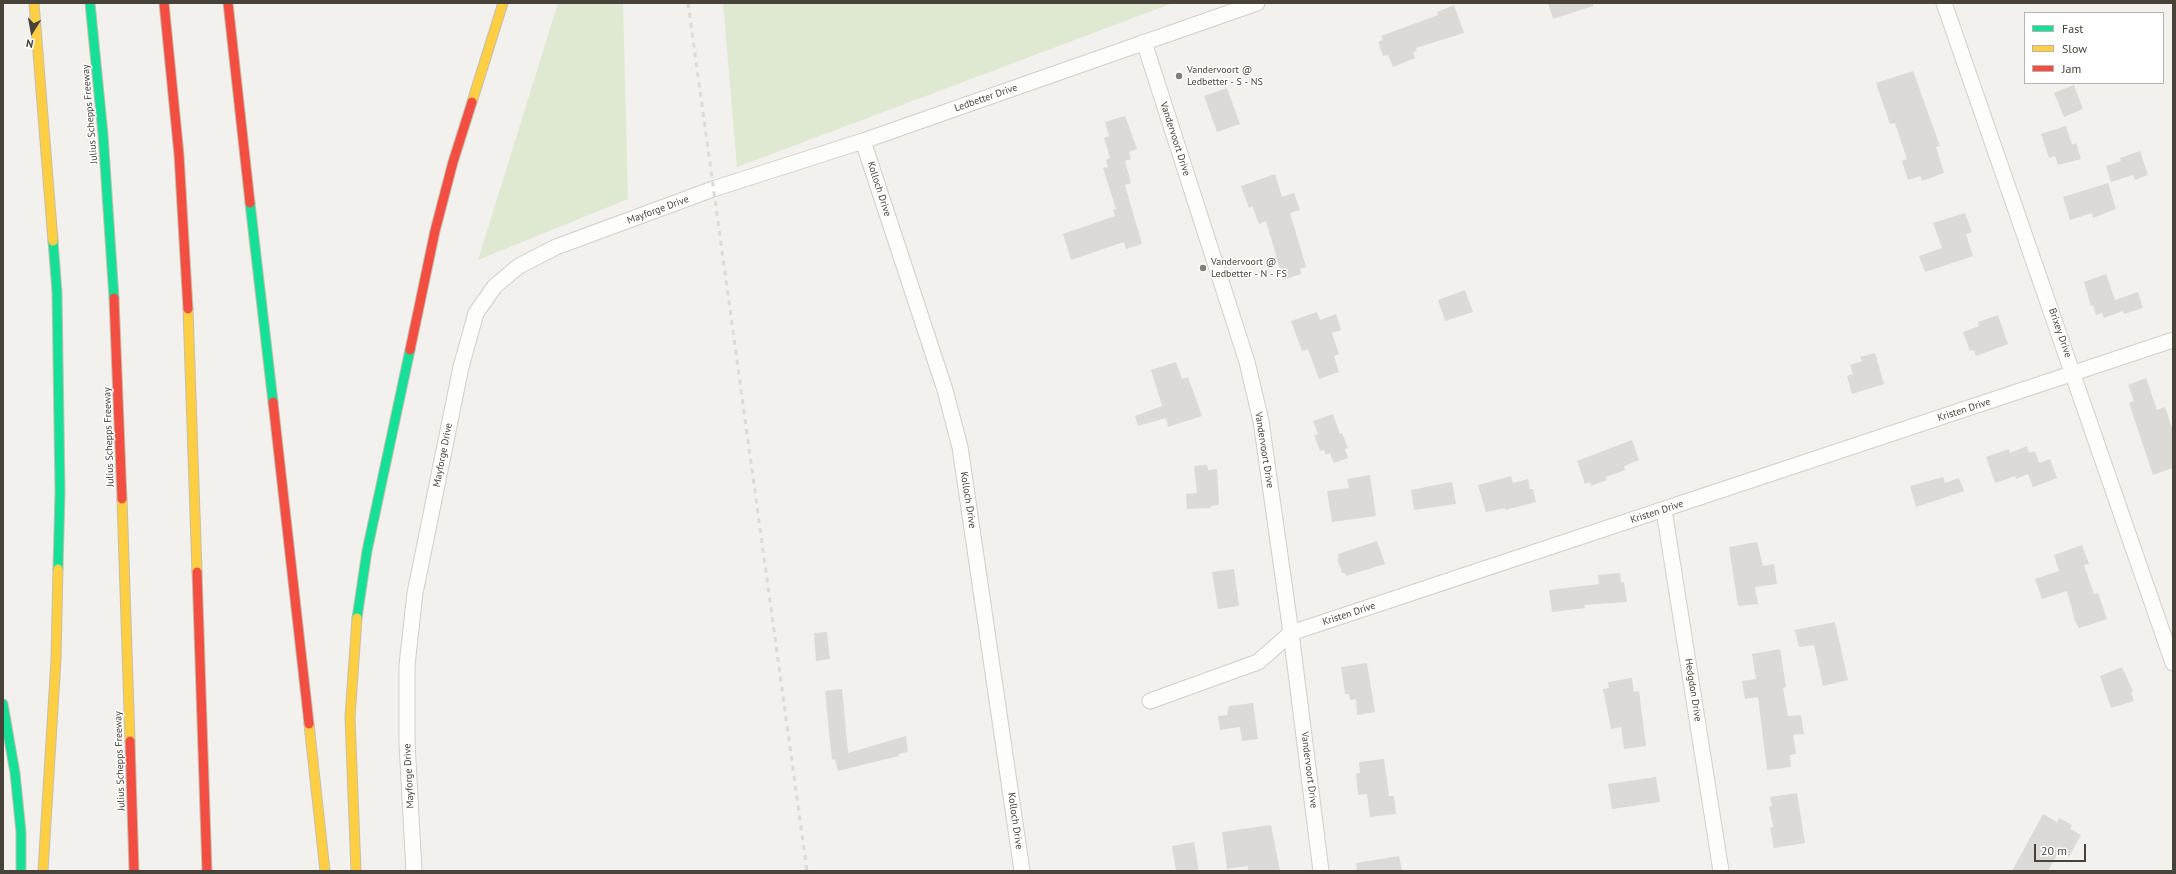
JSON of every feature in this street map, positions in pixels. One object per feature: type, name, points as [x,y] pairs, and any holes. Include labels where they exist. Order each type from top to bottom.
[{"type":"highway","points":[[34,3],[57,292],[60,492],[56,660],[43,871]]},
{"type":"highway","name":"Julius Schepps Freeway","points":[[90,3],[104,148],[116,326],[134,871]]},
{"type":"highway","points":[[164,3],[178,155],[187,290],[207,871]]},
{"type":"highway","points":[[228,3],[325,871]]},
{"type":"highway","points":[[356,871],[350,717],[356,633],[367,550],[435,231],[453,162],[503,3]]},
{"type":"highway","points":[[3,704],[16,772],[21,832],[22,871]]},
{"type":"street","name":"Ledbetter Drive","points":[[713,189],[863,141],[1257,3]]},
{"type":"street","name":"Brixey Drive","points":[[1944,3],[2074,373],[2173,663]]},
{"type":"street","name":"Vandervoort Drive","points":[[1144,42],[1247,362],[1260,420],[1291,633],[1321,871]]},
{"type":"street","name":"Kolloch Drive","points":[[863,141],[945,390],[960,447],[1022,871]]},
{"type":"street","name":"Mayforge Drive","points":[[414,871],[407,743],[408,658],[417,585],[461,367],[476,313],[495,286],[519,266],[556,247],[713,189]]},
{"type":"street","name":"Kristen Drive","points":[[1150,702],[1258,662],[1291,633],[2173,340]]},
{"type":"street","name":"Hedgdon Drive","points":[[1664,510],[1721,871]]},
{"type":"green space","points":[[558,3],[623,3],[628,199],[478,260]]},
{"type":"green space","points":[[723,3],[1173,3],[737,167]]},
{"type":"building","points":[[1548,3],[1593,3],[1593,6],[1553,19]]},
{"type":"building","points":[[1454,5],[1464,33],[1416,48],[1417,51],[1413,52],[1415,58],[1393,67],[1388,55],[1383,56],[1378,42],[1383,40],[1381,36],[1438,15],[1437,12]]},
{"type":"building","points":[[1913,71],[1940,146],[1936,147],[1944,173],[1922,181],[1920,176],[1908,180],[1902,161],[1907,159],[1895,123],[1890,124],[1876,83]]},
{"type":"building","points":[[2074,85],[2083,109],[2064,117],[2054,93]]},
{"type":"building","points":[[1227,88],[1240,124],[1217,132],[1204,96]]},
{"type":"building","points":[[1125,116],[1137,149],[1129,152],[1131,159],[1125,161],[1131,183],[1125,185],[1142,244],[1126,249],[1124,242],[1071,260],[1063,234],[1115,216],[1113,210],[1116,209],[1103,168],[1108,167],[1106,160],[1110,158],[1104,138],[1109,136],[1105,122]]},
{"type":"building","points":[[2066,126],[2072,145],[2076,143],[2081,159],[2058,165],[2055,156],[2049,158],[2041,134]]},
{"type":"building","points":[[2140,151],[2148,175],[2135,180],[2133,175],[2111,182],[2106,166],[2121,161],[2120,158]]},
{"type":"building","points":[[1275,174],[1282,197],[1294,193],[1300,210],[1290,213],[1306,267],[1300,269],[1301,274],[1283,280],[1266,221],[1259,224],[1252,206],[1249,208],[1241,186]]},
{"type":"building","points":[[2108,183],[2116,209],[2093,218],[2092,213],[2070,220],[2063,197]]},
{"type":"building","points":[[1965,213],[1972,232],[1966,234],[1973,256],[1925,272],[1919,256],[1942,248],[1933,223]]},
{"type":"building","points":[[2106,274],[2115,300],[2138,292],[2143,308],[2124,314],[2123,311],[2104,318],[2102,313],[2096,315],[2093,305],[2091,306],[2084,282]]},
{"type":"building","points":[[1465,290],[1473,312],[1445,321],[1438,300]]},
{"type":"building","points":[[1317,312],[1320,320],[1336,314],[1341,330],[1332,333],[1339,354],[1334,356],[1339,372],[1319,379],[1308,349],[1302,351],[1291,321]]},
{"type":"building","points":[[1998,315],[2008,344],[1976,356],[1974,350],[1970,351],[1963,332],[1979,326],[1978,322]]},
{"type":"building","points":[[1875,353],[1884,384],[1852,394],[1847,376],[1853,374],[1850,365],[1862,361],[1860,357]]},
{"type":"building","points":[[1176,362],[1182,379],[1188,377],[1202,416],[1168,427],[1166,418],[1138,426],[1135,416],[1162,406],[1151,370]]},
{"type":"building","points":[[2146,378],[2157,410],[2165,407],[2173,431],[2173,468],[2153,475],[2129,403],[2134,401],[2128,385]]},
{"type":"building","points":[[1333,414],[1340,434],[1342,433],[1348,448],[1345,449],[1348,458],[1334,463],[1330,453],[1326,455],[1324,450],[1320,451],[1314,435],[1318,434],[1313,421]]},
{"type":"building","points":[[1632,440],[1639,460],[1624,466],[1625,470],[1606,477],[1607,480],[1591,486],[1590,482],[1585,484],[1577,461]]},
{"type":"building","points":[[2027,446],[2029,453],[2035,451],[2039,463],[2050,459],[2057,478],[2033,487],[2028,474],[2016,479],[2015,476],[1995,483],[1986,457],[2009,449],[2010,453]]},
{"type":"building","points":[[1207,465],[1208,470],[1217,469],[1219,503],[1218,505],[1211,506],[1211,508],[1187,509],[1186,494],[1197,493],[1194,466]]},
{"type":"building","points":[[1370,475],[1376,516],[1332,522],[1327,491],[1349,488],[1347,479]]},
{"type":"building","points":[[1511,476],[1513,483],[1528,479],[1530,489],[1533,489],[1536,502],[1505,510],[1505,508],[1486,512],[1478,485]]},
{"type":"building","points":[[1943,477],[1945,483],[1959,478],[1964,491],[1916,507],[1910,486]]},
{"type":"building","points":[[1452,482],[1456,504],[1414,510],[1411,490]]},
{"type":"building","points":[[1377,541],[1385,564],[1346,576],[1345,573],[1342,573],[1337,559],[1339,558],[1338,554]]},
{"type":"building","points":[[1757,542],[1763,566],[1774,564],[1777,584],[1755,587],[1758,604],[1738,606],[1729,547]]},
{"type":"building","points":[[2082,545],[2089,564],[2084,565],[2094,594],[2098,593],[2107,619],[2079,628],[2075,621],[2067,591],[2042,599],[2035,579],[2059,571],[2054,555]]},
{"type":"building","points":[[1234,569],[1239,606],[1218,609],[1212,572]]},
{"type":"building","points":[[1620,573],[1621,583],[1624,582],[1627,602],[1584,605],[1585,608],[1552,612],[1549,590],[1599,584],[1598,575]]},
{"type":"building","points":[[1835,622],[1848,680],[1823,686],[1814,645],[1799,647],[1795,630]]},
{"type":"building","points":[[827,632],[830,659],[816,661],[814,633]]},
{"type":"building","points":[[1780,649],[1786,687],[1783,688],[1788,716],[1801,715],[1804,734],[1793,735],[1796,754],[1790,755],[1791,767],[1767,770],[1758,697],[1745,699],[1742,681],[1756,679],[1752,654]]},
{"type":"building","points":[[1367,663],[1375,712],[1357,715],[1356,699],[1350,700],[1349,694],[1345,694],[1341,667]]},
{"type":"building","points":[[2122,667],[2133,691],[2131,692],[2134,701],[2111,708],[2100,676]]},
{"type":"building","points":[[1632,678],[1634,692],[1639,691],[1646,746],[1624,749],[1621,727],[1611,729],[1603,689],[1609,688],[1608,682]]},
{"type":"building","points":[[842,689],[848,753],[906,736],[908,752],[898,754],[899,756],[838,771],[835,759],[832,760],[825,691]]},
{"type":"building","points":[[1253,703],[1258,739],[1242,741],[1240,727],[1220,730],[1218,716],[1227,715],[1229,706]]},
{"type":"building","points":[[1384,759],[1389,796],[1394,796],[1396,814],[1370,817],[1367,794],[1358,795],[1356,774],[1360,773],[1359,762]]},
{"type":"building","points":[[1656,777],[1660,802],[1612,809],[1608,784]]},
{"type":"building","points":[[1797,793],[1805,843],[1774,848],[1770,828],[1773,827],[1769,806],[1772,806],[1770,797]]},
{"type":"building","points":[[2043,814],[2057,822],[2059,818],[2072,825],[2070,829],[2081,835],[2069,857],[2059,851],[2048,871],[2012,871]]},
{"type":"building","points":[[1271,825],[1280,871],[1248,871],[1248,866],[1227,869],[1222,832]]},
{"type":"building","points":[[1194,842],[1199,871],[1176,871],[1172,846]]},
{"type":"building","points":[[1399,856],[1402,871],[1357,871],[1356,863]]},
{"type":"railway","points":[[688,3],[807,871]]},
{"type":"traffic: fast","points":[[90,3],[103,134],[114,298]]},
{"type":"traffic: fast","points":[[250,203],[273,402]]},
{"type":"traffic: fast","points":[[53,241],[57,292],[60,492],[58,569]]},
{"type":"traffic: fast","points":[[357,618],[367,551],[410,350]]},
{"type":"traffic: fast","points":[[3,704],[15,773],[21,832],[21,871]]},
{"type":"traffic: slow","points":[[34,3],[53,241]]},
{"type":"traffic: slow","points":[[472,102],[503,3]]},
{"type":"traffic: slow","points":[[188,309],[197,572]]},
{"type":"traffic: slow","points":[[122,499],[130,741]]},
{"type":"traffic: slow","points":[[43,871],[56,660],[58,569]]},
{"type":"traffic: slow","points":[[356,871],[350,717],[357,618]]},
{"type":"traffic: slow","points":[[309,724],[325,871]]},
{"type":"traffic: jam","points":[[164,3],[179,155],[188,309]]},
{"type":"traffic: jam","points":[[228,3],[250,203]]},
{"type":"traffic: jam","points":[[410,350],[435,231],[453,162],[472,102]]},
{"type":"traffic: jam","points":[[114,298],[122,499]]},
{"type":"traffic: jam","points":[[273,402],[309,724]]},
{"type":"traffic: jam","points":[[197,572],[207,871]]},
{"type":"traffic: jam","points":[[130,741],[134,871]]},
{"type":"place","name":"Vandervoort @ Ledbetter - S - NS","points":[[1179,76]]},
{"type":"place","name":"Vandervoort @ Ledbetter - N - FS","points":[[1203,268]]}]
